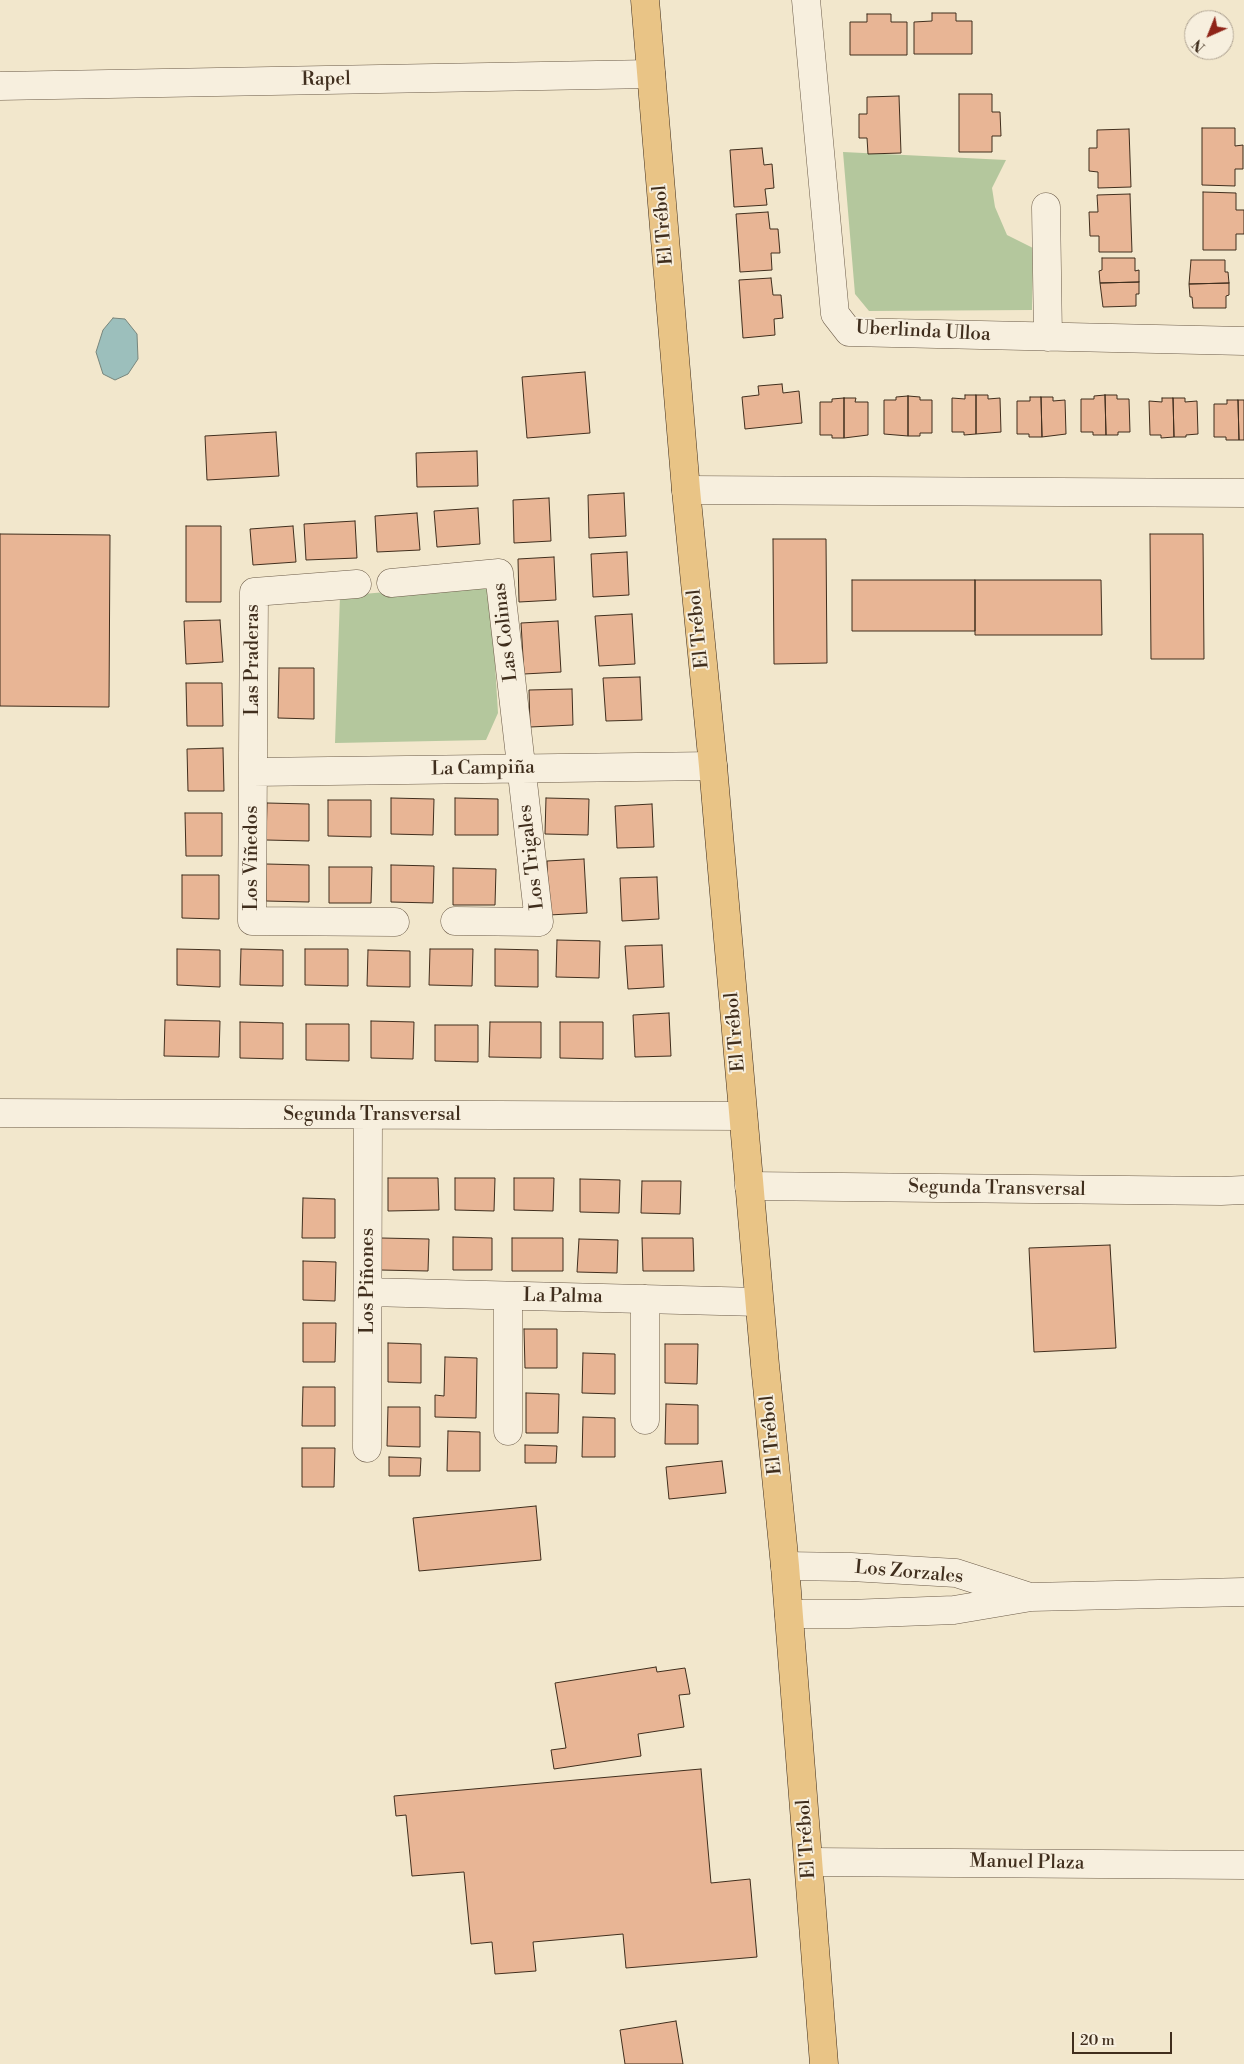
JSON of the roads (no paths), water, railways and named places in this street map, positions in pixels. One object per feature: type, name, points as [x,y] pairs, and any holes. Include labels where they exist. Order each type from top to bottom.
[{"type":"main road","name":"El Trébol","points":[[645,0],[686,490],[713,766],[759,1302],[785,1566],[824,2064]]},
{"type":"street","name":"Uberlinda Ulloa","points":[[806,0],[835,314],[849,332],[1244,341]]},
{"type":"street","name":"Rapel","points":[[0,86],[651,74]]},
{"type":"street","points":[[1046,207],[1048,337]]},
{"type":"street","points":[[686,490],[1244,493]]},
{"type":"street","name":"Las Colinas","points":[[391,583],[499,573],[522,768]]},
{"type":"street","name":"Las Praderas","points":[[252,772],[254,592],[357,584]]},
{"type":"street","name":"La Campiña","points":[[252,772],[713,766]]},
{"type":"street","name":"Los Trigales","points":[[455,920],[539,922],[522,768]]},
{"type":"street","name":"Los Viñedos","points":[[252,772],[252,921],[396,922]]},
{"type":"street","name":"Segunda Transversal","points":[[0,1113],[744,1116]]},
{"type":"street","name":"Los Piñones","points":[[367,1448],[368,1114]]},
{"type":"street","name":"Segunda Transversal","points":[[749,1186],[1244,1190]]},
{"type":"street","name":"La Palma","points":[[368,1292],[759,1302]]},
{"type":"street","points":[[508,1296],[508,1431]]},
{"type":"street","points":[[645,1299],[645,1420]]},
{"type":"street","name":"Los Zorzales","points":[[785,1566],[851,1567],[956,1573],[1031,1597]]},
{"type":"street","name":"Los Zorzales","points":[[789,1614],[954,1610],[1031,1597],[1244,1592]]},
{"type":"street","name":"Manuel Plaza","points":[[809,1862],[1244,1865]]},
{"type":"water","points":[[113,318],[125,319],[137,334],[138,359],[128,374],[115,380],[103,374],[96,352],[103,330]]}]
